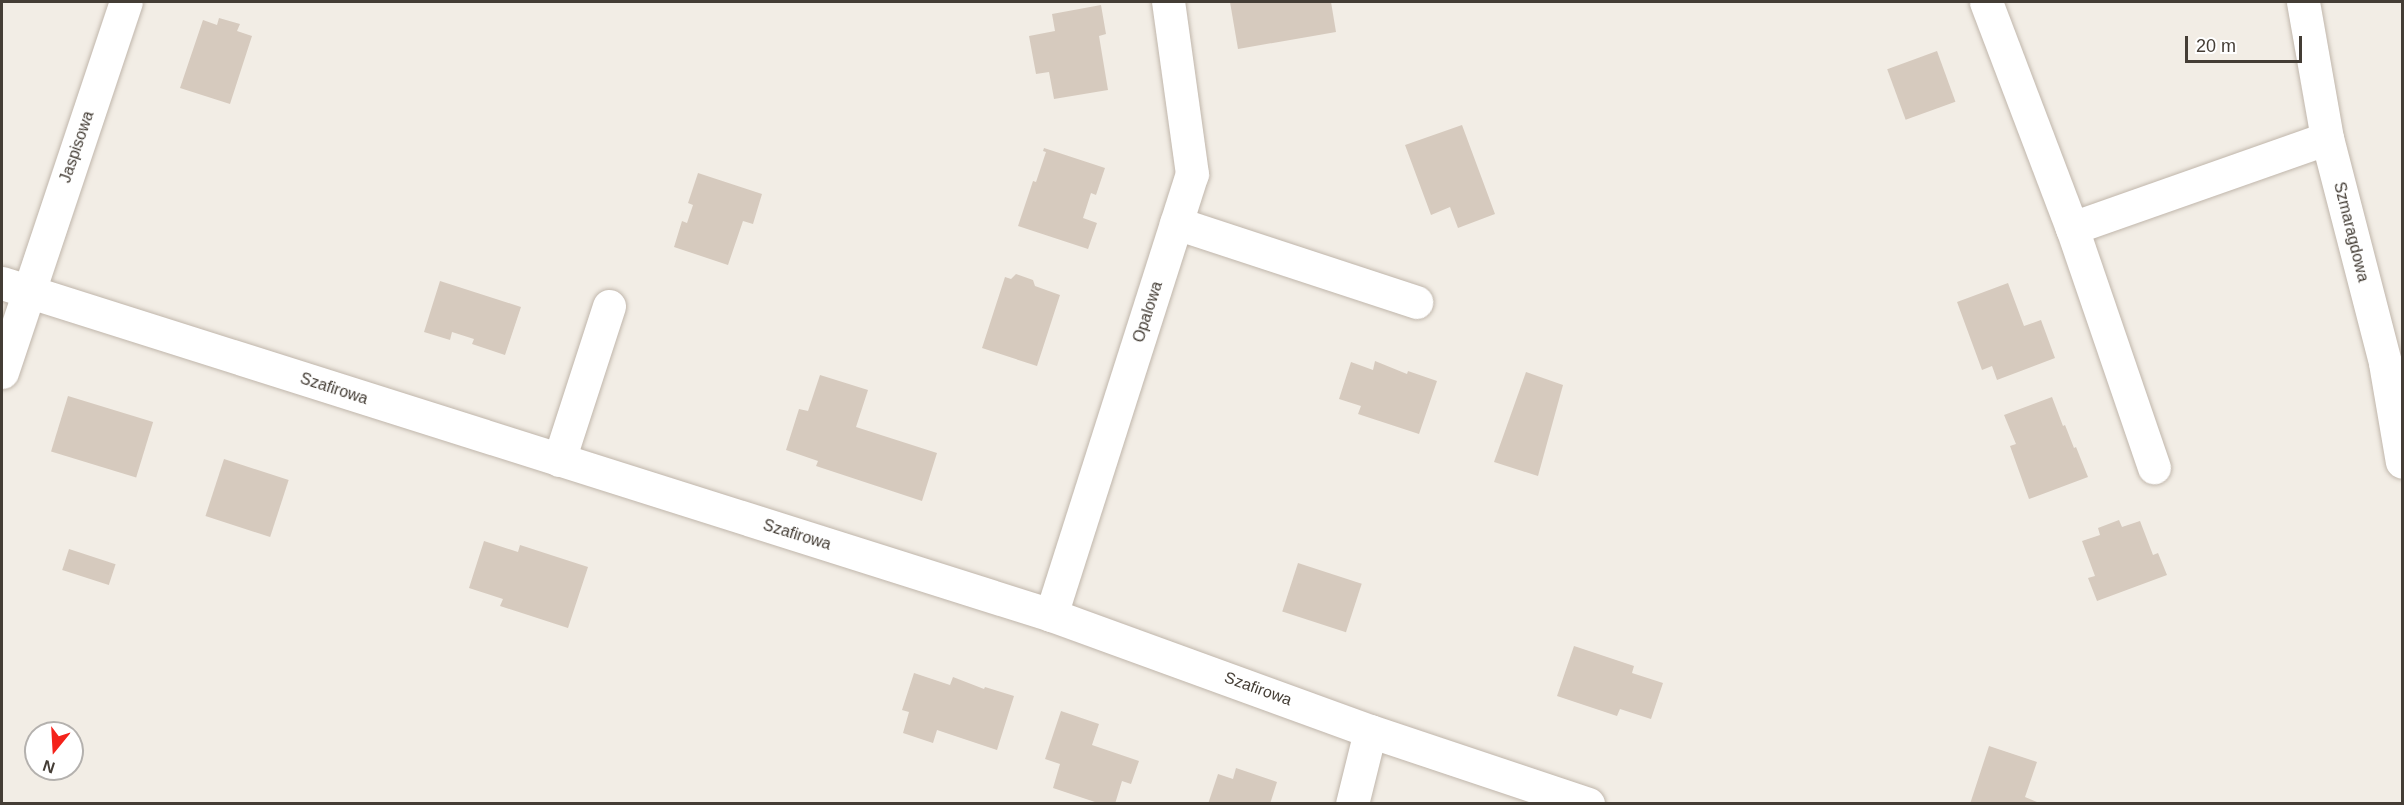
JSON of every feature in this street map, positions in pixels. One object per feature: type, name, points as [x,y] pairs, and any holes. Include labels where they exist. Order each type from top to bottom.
[{"type":"street","name":"Jaspisowa","points":[[2,372],[14,287],[126,2]]},
{"type":"street","name":"Opalowa","points":[[1051,615],[1192,174],[1168,2]]},
{"type":"street","points":[[1986,2],[2072,228],[2154,467]]},
{"type":"street","name":"Szmaragdowa","points":[[2304,2],[2327,138],[2385,363],[2403,462]]},
{"type":"street","points":[[2072,228],[2327,138]]},
{"type":"street","points":[[1176,223],[1416,302]]},
{"type":"street","name":"Szafirowa","points":[[14,287],[1051,615],[1370,731],[1588,804]]},
{"type":"street","points":[[559,460],[609,306]]},
{"type":"street","points":[[1352,804],[1370,731]]},
{"type":"building","points":[[1230,2],[1331,2],[1336,32],[1238,49]]},
{"type":"building","points":[[1101,5],[1106,34],[1099,36],[1108,90],[1054,99],[1049,72],[1036,74],[1029,36],[1055,31],[1052,14]]},
{"type":"building","points":[[219,18],[240,24],[237,31],[252,36],[230,104],[180,88],[203,20],[217,25]]},
{"type":"building","points":[[1937,51],[1955,102],[1906,120],[1887,69]]},
{"type":"building","points":[[1462,125],[1495,214],[1458,228],[1450,207],[1431,215],[1405,145]]},
{"type":"building","points":[[1044,148],[1105,168],[1096,195],[1091,193],[1083,218],[1097,223],[1088,249],[1018,226],[1033,181],[1036,182],[1046,152],[1043,151]]},
{"type":"building","points":[[698,173],[762,194],[753,224],[743,221],[728,265],[674,247],[682,221],[687,223],[693,205],[688,203]]},
{"type":"building","points":[[1016,274],[1033,280],[1035,286],[1060,295],[1037,366],[982,348],[1005,277],[1011,279]]},
{"type":"building","points":[[440,281],[521,307],[505,355],[472,344],[474,339],[452,332],[450,340],[424,332]]},
{"type":"building","points":[[2008,283],[2024,326],[2041,320],[2055,358],[1997,380],[1992,366],[1982,370],[1957,302]]},
{"type":"building","points":[[1375,361],[1407,374],[1408,371],[1437,381],[1419,434],[1358,414],[1361,406],[1339,399],[1351,362],[1373,370]]},
{"type":"building","points":[[1526,372],[1563,385],[1538,476],[1494,462]]},
{"type":"building","points":[[820,375],[868,390],[856,427],[937,453],[922,501],[816,466],[818,461],[786,450],[799,409],[808,411]]},
{"type":"building","points":[[68,396],[153,422],[136,477],[51,451]]},
{"type":"building","points":[[2052,397],[2063,426],[2065,425],[2074,448],[2076,447],[2088,477],[2029,499],[2010,446],[2016,444],[2004,415]]},
{"type":"building","points":[[224,459],[289,480],[270,537],[205,516]]},
{"type":"building","points":[[2119,520],[2122,527],[2140,521],[2153,555],[2158,553],[2167,575],[2097,601],[2088,578],[2095,576],[2082,541],[2100,535],[2098,528]]},
{"type":"building","points":[[484,541],[518,552],[520,545],[588,567],[568,628],[500,606],[503,599],[469,588]]},
{"type":"building","points":[[69,549],[116,564],[109,585],[62,570]]},
{"type":"building","points":[[1298,563],[1362,584],[1346,632],[1282,612]]},
{"type":"building","points":[[1574,646],[1634,666],[1632,673],[1663,683],[1651,719],[1620,709],[1617,716],[1557,696]]},
{"type":"building","points":[[914,673],[950,685],[953,677],[984,689],[985,687],[1014,696],[997,750],[937,730],[933,743],[903,733],[909,712],[902,710]]},
{"type":"building","points":[[1061,711],[1099,724],[1092,745],[1139,761],[1131,784],[1122,781],[1115,804],[1101,804],[1053,788],[1060,764],[1045,759]]},
{"type":"building","points":[[1989,746],[2037,762],[2025,797],[2042,804],[1970,804]]},
{"type":"building","points":[[1236,768],[1277,782],[1270,804],[1208,804],[1218,774],[1233,779]]}]
